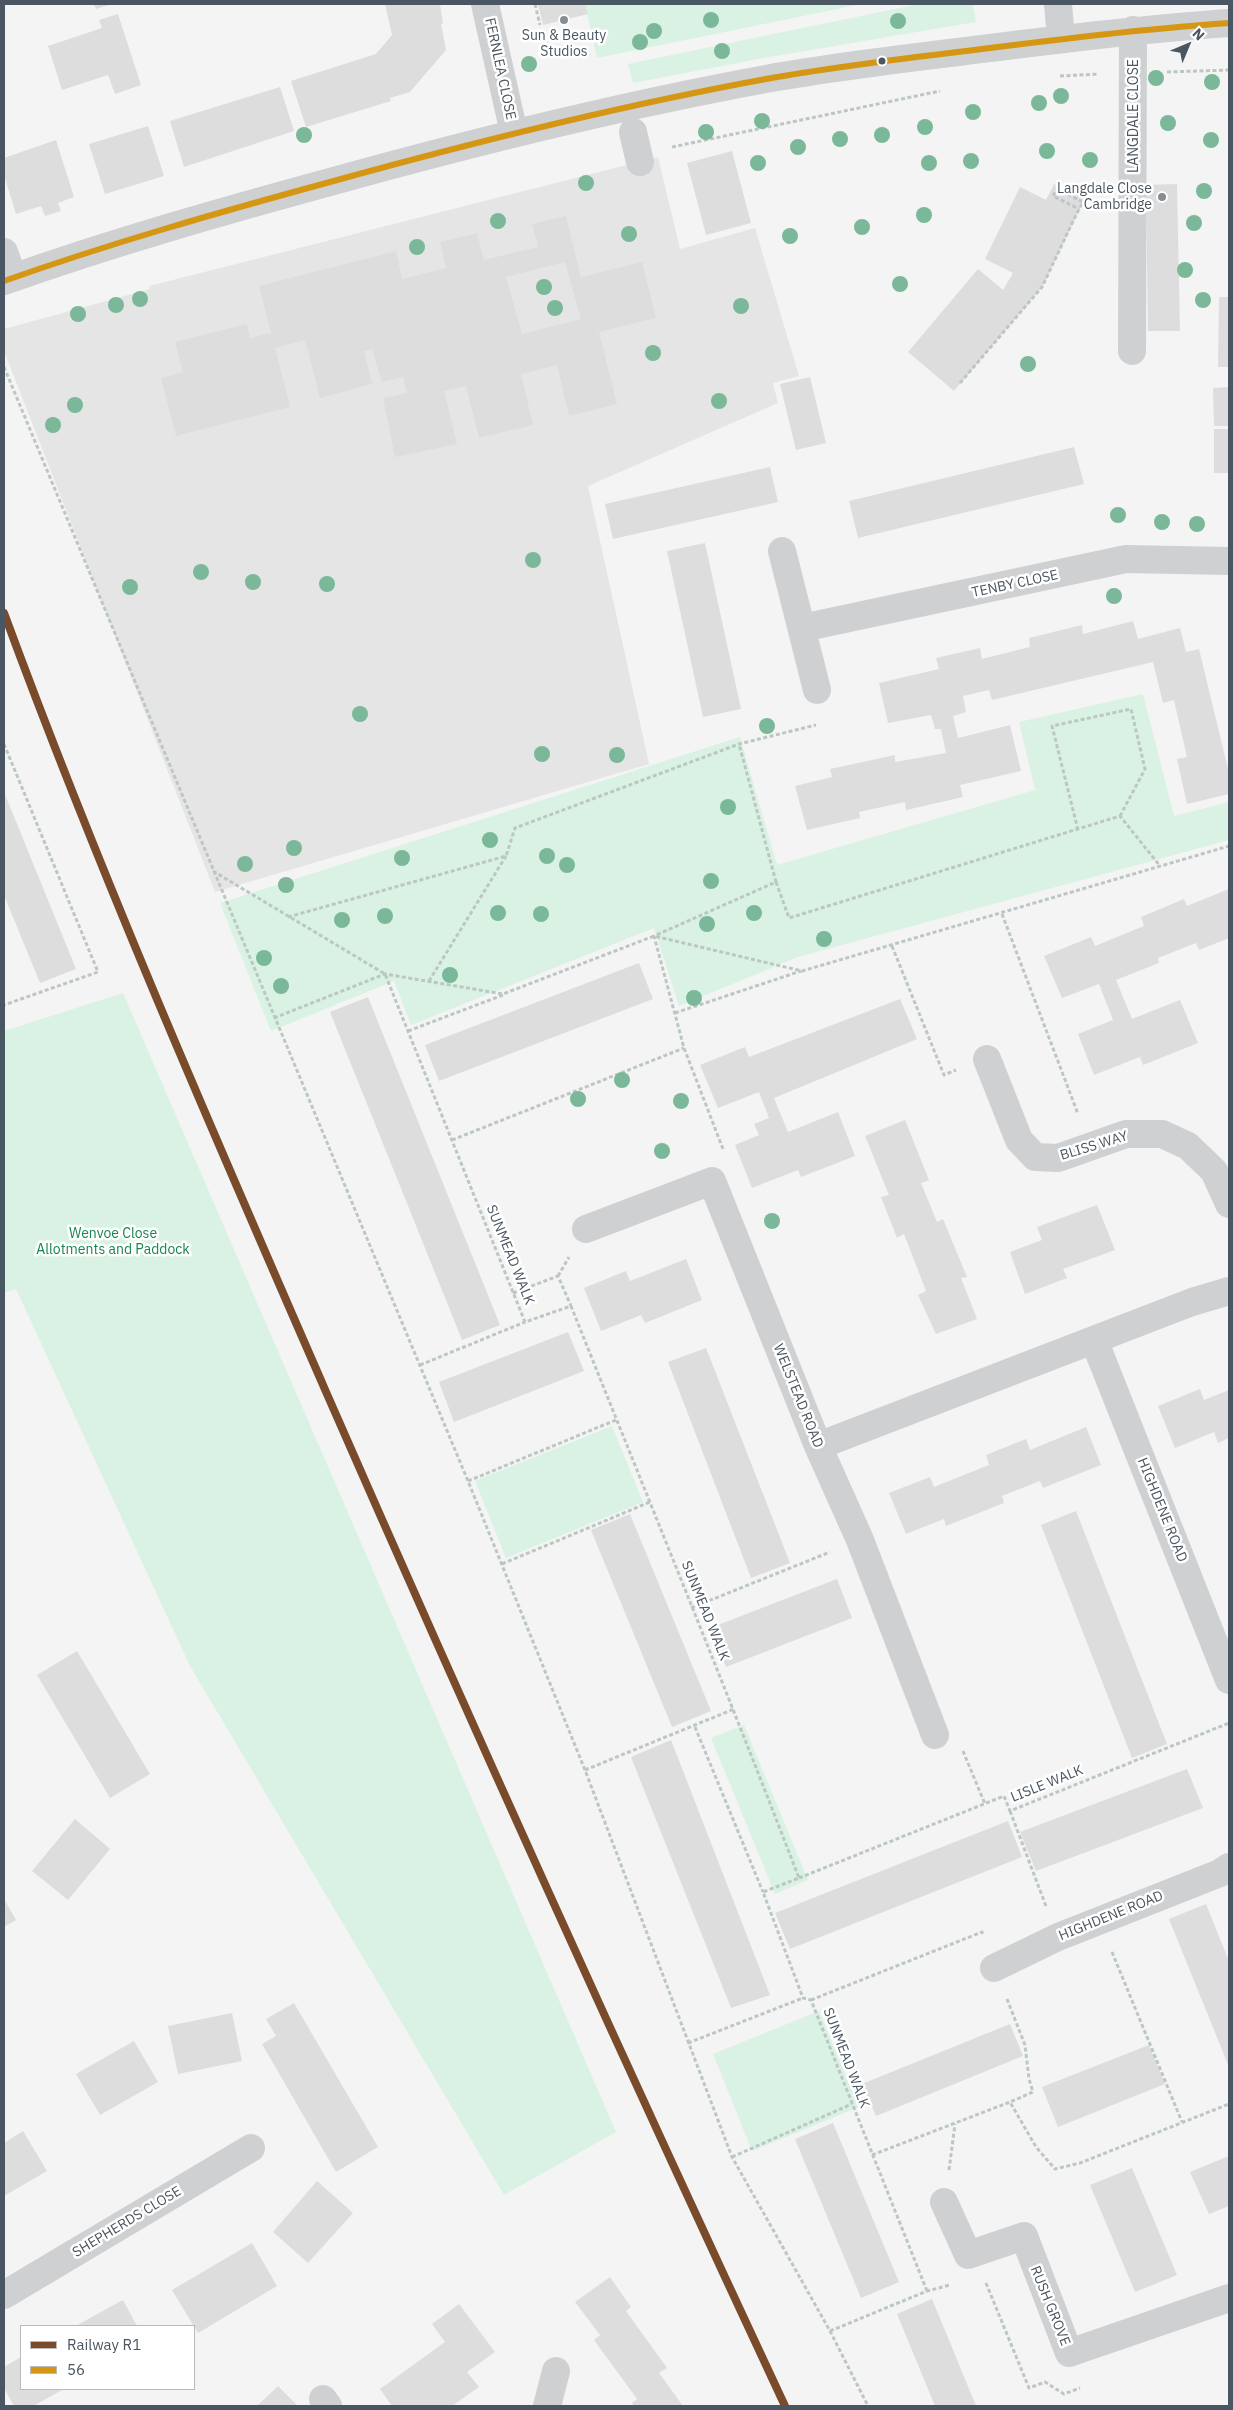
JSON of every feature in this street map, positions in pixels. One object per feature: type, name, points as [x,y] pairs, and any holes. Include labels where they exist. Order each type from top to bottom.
[{"type":"street","name":"FERNLEA CLOSE","points":[[486,4],[514,133]]},
{"type":"street","points":[[1058,4],[1061,39]]},
{"type":"street","points":[[4,252],[8,279],[109,246],[277,196],[514,133],[767,79],[1133,30],[1229,23]]},
{"type":"street","name":"LANGDALE CLOSE","points":[[1132,351],[1133,30]]},
{"type":"street","points":[[633,132],[640,162]]},
{"type":"street","points":[[782,551],[817,690]]},
{"type":"street","name":"TENBY CLOSE","points":[[802,628],[1126,559],[1229,561]]},
{"type":"street","name":"BLISS WAY","points":[[987,1059],[1019,1140],[1035,1157],[1058,1158],[1126,1134],[1162,1134],[1188,1146],[1214,1171],[1229,1204]]},
{"type":"street","points":[[586,1229],[712,1181]]},
{"type":"street","name":"WELSTEAD ROAD","points":[[712,1181],[818,1446],[860,1540],[935,1735]]},
{"type":"street","points":[[818,1446],[1192,1302],[1229,1291]]},
{"type":"street","name":"HIGHDENE ROAD","points":[[1094,1340],[1229,1680]]},
{"type":"street","name":"HIGHDENE ROAD","points":[[994,1968],[1058,1936],[1220,1873],[1229,1867]]},
{"type":"street","name":"SHEPHERDS CLOSE","points":[[4,2296],[251,2148]]},
{"type":"street","name":"RUSH GROVE","points":[[944,2202],[968,2255],[1024,2236],[1069,2354],[1229,2298]]},
{"type":"street","points":[[547,2406],[556,2371]]},
{"type":"path","points":[[535,4],[540,25]]},
{"type":"path","points":[[664,148],[945,90]]},
{"type":"path","points":[[960,383],[1042,287],[1083,202],[1057,189],[1053,196],[1079,209]]},
{"type":"path","points":[[4,368],[502,1564],[585,1770],[732,2157],[830,2331],[868,2406]]},
{"type":"path","points":[[429,981],[506,856],[515,828],[740,744],[826,723],[817,690]]},
{"type":"path","points":[[740,744],[776,882],[789,918],[1078,830],[1120,816],[1145,769],[1131,708],[1052,726],[1078,830]]},
{"type":"path","points":[[4,744],[98,972],[4,1005]]},
{"type":"path","points":[[1120,816],[1160,866]]},
{"type":"path","points":[[675,1013],[802,971],[1229,846]]},
{"type":"path","points":[[288,918],[506,856]]},
{"type":"path","points":[[212,871],[288,918],[385,974],[503,994]]},
{"type":"path","points":[[408,1031],[654,936],[776,882]]},
{"type":"path","points":[[1002,914],[1090,1146]]},
{"type":"path","points":[[654,936],[802,971]]},
{"type":"path","points":[[654,936],[684,1048],[732,1174],[712,1181]]},
{"type":"path","points":[[892,946],[944,1075],[987,1059]]},
{"type":"path","points":[[274,1018],[385,974]]},
{"type":"path","name":"SUNMEAD WALK","points":[[385,974],[525,1322],[570,1306],[691,1608],[734,1709],[799,1878]]},
{"type":"path","points":[[452,1140],[684,1048]]},
{"type":"path","points":[[513,1293],[558,1276],[570,1306]]},
{"type":"path","points":[[420,1365],[525,1322]]},
{"type":"path","points":[[468,1481],[616,1420]]},
{"type":"path","points":[[502,1564],[650,1502]]},
{"type":"path","points":[[691,1608],[860,1540]]},
{"type":"path","points":[[585,1770],[695,1727],[734,1709]]},
{"type":"path","name":"LISLE WALK","points":[[799,1878],[1004,1796],[1010,1811],[1229,1723]]},
{"type":"path","points":[[688,2043],[803,1998],[763,1892],[695,1727]]},
{"type":"path","points":[[935,1735],[954,1728],[985,1804]]},
{"type":"path","points":[[1010,1811],[1058,1936]]},
{"type":"path","points":[[763,1892],[799,1878]]},
{"type":"path","points":[[1100,1921],[1182,2122]]},
{"type":"path","points":[[811,2000],[982,1932],[994,1968],[1025,2045],[1033,2092],[872,2155]]},
{"type":"path","name":"SUNMEAD WALK","points":[[803,1998],[811,2000],[927,2291],[830,2331]]},
{"type":"path","points":[[1010,2102],[1036,2148],[1055,2169],[1080,2163],[1229,2104]]},
{"type":"path","points":[[732,2157],[852,2104]]},
{"type":"path","points":[[944,2202],[955,2124]]},
{"type":"shaded area","points":[[658,157],[680,249],[755,228],[799,376],[773,383],[778,403],[588,486],[649,764],[215,892],[4,351],[4,329],[150,289],[149,286]]},
{"type":"green space","points":[[862,4],[597,58],[585,5]]},
{"type":"green space","points":[[919,4],[973,4],[976,22],[758,59],[633,83],[628,64]]},
{"type":"green space","points":[[1143,694],[1174,816],[1229,802],[1229,840],[798,957],[679,1006],[654,928],[411,1025],[394,981],[271,1031],[220,903],[740,737],[777,865],[1035,790],[1019,722]]},
{"type":"green space","name":"Wenvoe Close Allotments and Paddock","points":[[123,993],[616,2132],[504,2195],[190,1666],[16,1289],[4,1293],[4,1031]]},
{"type":"green space","points":[[612,1426],[643,1502],[506,1558],[475,1481]]},
{"type":"green space","points":[[744,1725],[808,1880],[775,1894],[711,1738]]},
{"type":"green space","points":[[819,2011],[859,2107],[752,2151],[713,2054]]},
{"type":"building","points":[[94,4],[112,4],[96,9]]},
{"type":"building","points":[[385,4],[440,4],[443,23],[441,24],[446,50],[410,92],[390,98],[391,101],[306,127],[291,81],[376,54],[392,35]]},
{"type":"building","points":[[538,4],[585,4],[588,14],[543,25]]},
{"type":"building","points":[[118,14],[141,85],[115,94],[108,75],[62,90],[48,46],[102,28],[99,20]]},
{"type":"building","points":[[280,87],[294,131],[184,167],[170,121]]},
{"type":"building","points":[[148,126],[164,176],[105,194],[89,144]]},
{"type":"building","points":[[56,140],[74,197],[58,203],[61,211],[45,216],[41,206],[16,214],[4,175],[4,158]]},
{"type":"building","points":[[732,151],[751,223],[706,235],[687,163]]},
{"type":"building","points":[[1054,184],[1085,198],[1050,271],[1042,287],[954,391],[908,352],[978,269],[1003,290],[1013,273],[985,259],[1020,187],[1046,200]]},
{"type":"building","points":[[1177,184],[1180,331],[1148,331],[1146,185]]},
{"type":"building","points":[[566,216],[581,277],[642,262],[656,318],[599,332],[617,404],[569,416],[557,365],[521,374],[533,425],[479,438],[466,386],[444,391],[457,444],[395,457],[383,398],[407,393],[403,377],[382,382],[372,349],[364,351],[372,384],[320,398],[305,340],[275,348],[290,407],[176,436],[161,378],[183,372],[175,342],[247,324],[250,338],[271,333],[259,286],[396,251],[402,279],[446,268],[440,242],[477,233],[484,260],[538,247],[532,224]],"holes":[[[565,262],[581,319],[522,334],[506,277]]]},
{"type":"building","points":[[1219,297],[1229,297],[1229,367],[1218,367]]},
{"type":"building","points":[[810,377],[826,443],[796,450],[780,384]]},
{"type":"building","points":[[1229,387],[1229,426],[1214,426],[1213,388]]},
{"type":"building","points":[[1214,429],[1229,429],[1229,473],[1214,473]]},
{"type":"building","points":[[1074,447],[1084,484],[858,538],[849,501]]},
{"type":"building","points":[[770,467],[778,502],[613,539],[605,504]]},
{"type":"building","points":[[705,543],[741,709],[703,717],[667,551]]},
{"type":"building","points":[[1133,621],[1138,639],[1180,628],[1186,652],[1199,649],[1229,773],[1229,794],[1187,804],[1177,759],[1187,757],[1174,700],[1163,703],[1153,662],[992,700],[989,690],[963,696],[966,712],[953,716],[958,738],[1010,725],[1021,771],[960,785],[963,797],[906,810],[905,802],[859,812],[860,818],[807,830],[795,786],[832,777],[830,769],[895,755],[895,762],[946,753],[941,729],[935,729],[931,715],[888,723],[879,683],[939,669],[936,658],[980,648],[982,659],[1030,647],[1029,638],[1082,625],[1083,634]]},
{"type":"building","points":[[4,792],[76,969],[40,983],[4,895]]},
{"type":"building","points":[[1229,889],[1229,938],[1199,950],[1196,943],[1158,958],[1159,963],[1116,980],[1132,1019],[1180,1000],[1198,1043],[1143,1065],[1140,1057],[1094,1075],[1078,1034],[1113,1020],[1099,984],[1062,998],[1044,956],[1091,937],[1095,946],[1144,926],[1141,917],[1184,899],[1187,906]]},
{"type":"building","points":[[639,963],[653,999],[439,1081],[425,1045]]},
{"type":"building","points":[[368,997],[500,1325],[462,1340],[330,1012]]},
{"type":"building","points":[[900,999],[917,1039],[774,1098],[788,1132],[838,1112],[855,1156],[801,1177],[798,1170],[752,1188],[735,1145],[759,1135],[754,1124],[769,1118],[759,1092],[718,1108],[700,1065],[745,1047],[749,1057]]},
{"type":"building","points":[[905,1120],[929,1180],[921,1183],[937,1222],[943,1219],[967,1277],[961,1278],[977,1319],[936,1334],[918,1295],[926,1291],[904,1234],[897,1238],[881,1197],[889,1195],[865,1136]]},
{"type":"building","points":[[1097,1205],[1115,1250],[1063,1269],[1067,1278],[1025,1294],[1010,1252],[1042,1240],[1037,1227]]},
{"type":"building","points":[[686,1259],[702,1300],[645,1323],[641,1315],[601,1331],[584,1288],[626,1271],[630,1281]]},
{"type":"building","points":[[568,1332],[584,1371],[454,1422],[439,1382]]},
{"type":"building","points":[[706,1348],[790,1563],[751,1578],[668,1362]]},
{"type":"building","points":[[1200,1389],[1204,1400],[1229,1390],[1229,1438],[1218,1443],[1214,1432],[1175,1448],[1158,1406]]},
{"type":"building","points":[[1086,1427],[1101,1465],[1043,1488],[1040,1481],[1002,1496],[1004,1503],[946,1526],[944,1519],[906,1534],[889,1493],[930,1477],[934,1487],[989,1465],[986,1455],[1026,1439],[1030,1450]]},
{"type":"building","points":[[1076,1511],[1167,1744],[1132,1758],[1041,1525]]},
{"type":"building","points":[[630,1514],[711,1711],[672,1727],[591,1530]]},
{"type":"building","points":[[837,1579],[852,1618],[726,1667],[710,1628]]},
{"type":"building","points":[[77,1651],[150,1774],[110,1798],[37,1675]]},
{"type":"building","points":[[671,1740],[770,1995],[731,2008],[631,1757]]},
{"type":"building","points":[[1187,1769],[1203,1808],[1036,1871],[1020,1832]]},
{"type":"building","points":[[75,1819],[110,1849],[68,1900],[32,1871]]},
{"type":"building","points":[[1008,1821],[1022,1857],[790,1949],[775,1913]]},
{"type":"building","points":[[4,1899],[16,1920],[4,1927]]},
{"type":"building","points":[[1206,1904],[1229,1961],[1229,2067],[1169,1919]]},
{"type":"building","points":[[294,2003],[378,2147],[336,2172],[262,2044],[276,2036],[266,2019]]},
{"type":"building","points":[[232,2013],[242,2061],[178,2074],[168,2026]]},
{"type":"building","points":[[1010,2024],[1023,2056],[876,2116],[862,2084]]},
{"type":"building","points":[[134,2041],[158,2082],[100,2115],[76,2074]]},
{"type":"building","points":[[1149,2045],[1165,2084],[1058,2127],[1042,2087]]},
{"type":"building","points":[[833,2123],[899,2282],[861,2298],[795,2139]]},
{"type":"building","points":[[23,2131],[47,2171],[4,2196],[4,2143]]},
{"type":"building","points":[[1229,2156],[1229,2206],[1209,2214],[1190,2172]]},
{"type":"building","points":[[1132,2168],[1177,2275],[1135,2292],[1090,2185]]},
{"type":"building","points":[[317,2181],[353,2213],[308,2263],[273,2232]]},
{"type":"building","points":[[252,2243],[277,2286],[198,2333],[195,2325],[193,2325],[172,2290]]},
{"type":"building","points":[[610,2277],[631,2307],[626,2311],[667,2368],[659,2373],[683,2406],[634,2406],[632,2403],[637,2399],[594,2340],[600,2335],[575,2302]]},
{"type":"building","points":[[932,2299],[976,2406],[935,2406],[897,2314]]},
{"type":"building","points":[[123,2300],[136,2325],[78,2325]]},
{"type":"building","points":[[459,2304],[495,2352],[467,2372],[479,2387],[452,2406],[392,2406],[380,2389],[445,2342],[432,2324]]},
{"type":"building","points":[[20,2358],[20,2390],[62,2390],[33,2406],[14,2406],[4,2388],[4,2367]]},
{"type":"building","points":[[278,2386],[298,2406],[257,2406]]},
{"type":"rail line","name":"R1","points":[[4,613],[118,905],[323,1385],[551,1897],[785,2406]]},
{"type":"transit line","name":"56","points":[[4,281],[125,241],[289,193],[492,139],[656,101],[766,79],[866,64],[1098,35],[1229,23]]},
{"type":"place","name":"Sun & Beauty Studios","points":[[564,20]]},
{"type":"place","name":"Langdale Close Cambridge","points":[[1162,197]]}]
